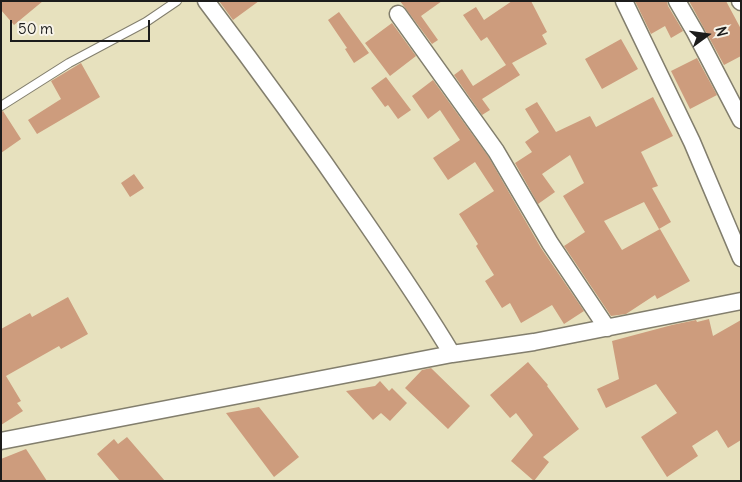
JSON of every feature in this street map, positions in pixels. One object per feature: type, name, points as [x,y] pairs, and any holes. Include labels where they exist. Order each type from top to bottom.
[{"type":"street","points":[[206,1],[261,73],[324,162],[430,316],[452,354]]},
{"type":"street","points":[[624,1],[692,142],[741,258]]},
{"type":"street","points":[[677,1],[741,120]]},
{"type":"street","points":[[398,14],[496,151],[550,243],[607,328]]},
{"type":"street","points":[[1,441],[452,354],[534,342],[741,301]]},
{"type":"lane","points":[[1,106],[69,64],[146,22],[177,1]]},
{"type":"building","points":[[1,1],[43,1],[14,25],[1,10]]},
{"type":"building","points":[[219,1],[259,1],[233,20]]},
{"type":"building","points":[[400,1],[442,1],[421,16],[438,40],[432,44]]},
{"type":"building","points":[[512,1],[531,1],[547,32],[542,35],[547,44],[512,63],[520,75],[482,99],[490,110],[482,115],[454,75],[462,69],[473,86],[506,65],[487,37],[481,41],[463,15],[476,7],[484,20]]},
{"type":"building","points":[[635,1],[667,1],[683,31],[671,38],[665,26],[651,34]]},
{"type":"building","points":[[689,1],[726,1],[741,29],[741,56],[724,65]]},
{"type":"building","points":[[339,12],[369,53],[354,63],[345,49],[347,48],[328,20]]},
{"type":"building","points":[[392,23],[416,56],[390,76],[365,43]]},
{"type":"building","points":[[621,39],[638,69],[602,89],[585,59]]},
{"type":"building","points":[[697,58],[717,95],[690,109],[671,71]]},
{"type":"building","points":[[81,63],[100,97],[37,134],[28,120],[61,99],[51,81]]},
{"type":"building","points":[[386,77],[411,110],[398,119],[388,105],[385,107],[371,88]]},
{"type":"building","points":[[433,80],[488,156],[541,248],[584,311],[564,324],[552,305],[521,323],[510,303],[502,308],[485,281],[494,275],[476,246],[478,244],[459,214],[494,191],[475,162],[448,180],[433,158],[460,140],[440,110],[428,119],[412,96]]},
{"type":"building","points":[[653,97],[673,136],[641,152],[658,186],[652,188],[671,222],[659,229],[644,202],[604,221],[622,250],[660,229],[690,281],[657,299],[655,295],[626,314],[611,316],[564,246],[585,232],[563,196],[584,183],[570,155],[542,174],[555,192],[538,204],[515,163],[532,152],[525,142],[539,132],[525,109],[537,102],[556,132],[590,116],[596,127]]},
{"type":"building","points":[[3,111],[21,139],[1,153],[1,112]]},
{"type":"building","points":[[134,174],[144,188],[130,197],[121,183]]},
{"type":"building","points":[[68,297],[88,334],[61,349],[59,346],[6,376],[21,401],[17,403],[23,411],[1,425],[1,329],[30,313],[32,317]]},
{"type":"building","points":[[709,319],[713,336],[741,320],[741,440],[728,448],[717,430],[692,446],[698,456],[667,477],[641,437],[677,413],[656,384],[606,408],[597,389],[619,379],[612,341],[672,325]]},
{"type":"building","points":[[528,362],[548,385],[579,429],[543,457],[549,462],[534,481],[511,461],[533,435],[516,413],[510,418],[490,395]]},
{"type":"building","points":[[431,368],[470,406],[448,429],[405,388],[422,370]]},
{"type":"building","points":[[380,381],[389,391],[392,388],[407,403],[390,421],[381,413],[373,420],[346,391],[375,386]]},
{"type":"building","points":[[259,407],[299,457],[274,477],[226,413]]},
{"type":"building","points":[[127,437],[165,481],[120,481],[97,454],[114,439],[118,444]]},
{"type":"building","points":[[26,449],[47,481],[1,481],[1,459]]}]
